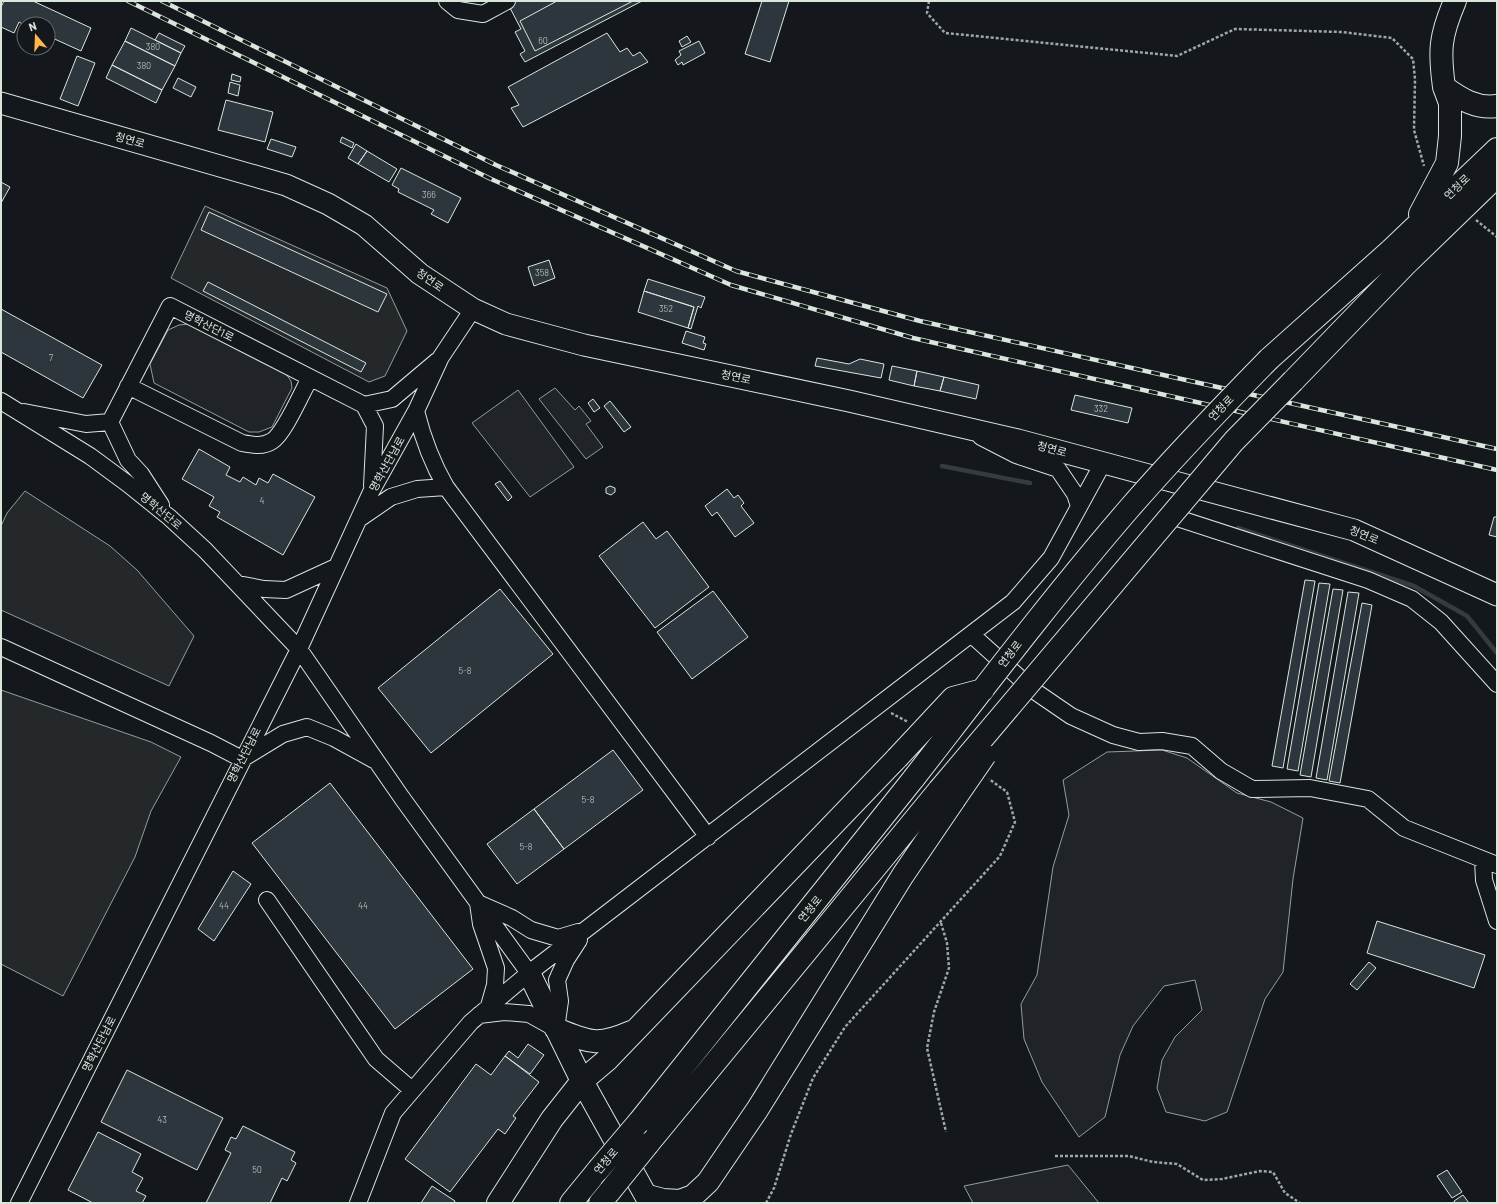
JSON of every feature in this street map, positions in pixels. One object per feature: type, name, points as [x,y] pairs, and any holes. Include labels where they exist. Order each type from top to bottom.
[{"type":"highway","points":[[1410,232],[1447,162],[1450,136],[1450,103],[1444,87],[1440,57],[1444,27],[1455,1]]},
{"type":"highway","points":[[1444,87],[1466,102],[1486,108],[1497,106]]},
{"type":"highway","name":"연청로","points":[[571,1203],[638,1124],[1127,511],[1213,416],[1269,358],[1410,232],[1497,149]]},
{"type":"highway","name":"연청로","points":[[605,1197],[648,1144],[946,795],[990,729],[1234,441],[1405,264],[1497,176]]},
{"type":"highway","points":[[1445,226],[1497,189]]},
{"type":"highway","points":[[498,1203],[556,1114],[582,1081],[608,1059],[634,1030],[742,921],[953,698],[983,690]]},
{"type":"highway","points":[[529,973],[582,1081],[649,1199],[680,1201],[693,1196],[708,1182],[757,1110],[903,876],[946,795]]},
{"type":"highway","points":[[556,1029],[588,1041],[610,1041],[634,1030]]},
{"type":"highway","points":[[556,1029],[566,1066],[563,1090],[556,1114]]},
{"type":"main road","name":"청연로","points":[[1,103],[286,185],[328,204],[364,225],[420,274],[473,309],[506,324],[584,345],[964,428],[1103,463],[1354,530],[1497,595]]},
{"type":"street","points":[[447,1],[458,10],[483,14],[506,1]]},
{"type":"street","name":"명학산단1로","points":[[110,422],[170,306],[364,405]]},
{"type":"street","name":"명학산단남로","points":[[19,1203],[242,759],[299,649],[372,490],[416,412],[441,357],[473,309]]},
{"type":"street","points":[[372,490],[375,426],[364,405],[392,399],[441,357]]},
{"type":"street","points":[[128,386],[242,443],[259,446],[273,441],[282,431],[310,378]]},
{"type":"street","name":"명학산단로","points":[[1,401],[90,456],[169,517],[206,550],[299,649],[377,761],[529,973]]},
{"type":"street","points":[[16,410],[86,424],[110,422],[128,460],[141,474],[169,517]]},
{"type":"street","points":[[416,412],[432,463],[446,487],[708,837]]},
{"type":"street","points":[[964,428],[1016,455],[1058,469],[1075,494],[1079,506]]},
{"type":"street","points":[[358,1203],[393,1113],[484,1011],[529,973],[878,706],[972,636],[1013,602],[1051,558],[1103,463]]},
{"type":"street","points":[[358,520],[391,497],[417,489],[446,487]]},
{"type":"street","points":[[1171,516],[1368,580],[1412,599],[1440,622],[1497,684]]},
{"type":"street","points":[[238,584],[264,589],[286,590],[336,567]]},
{"type":"street","points":[[972,636],[1033,690],[1070,716],[1106,732],[1139,742],[1162,741],[1192,746],[1221,771],[1252,789],[1310,788],[1368,799],[1404,828],[1490,862],[1484,880],[1497,921]]},
{"type":"street","points":[[1,647],[204,740],[242,759],[283,734],[307,727],[334,738],[377,761]]},
{"type":"street","points":[[267,900],[376,1059],[412,1090]]},
{"type":"street","points":[[478,903],[512,918],[531,930],[558,938],[585,930]]},
{"type":"street","points":[[478,903],[481,924],[496,968],[495,985],[484,1011]]},
{"type":"street","points":[[484,1011],[529,1014],[556,1029],[560,1001],[557,980],[566,960],[585,930]]},
{"type":"path","points":[[929,1],[927,13],[944,33],[1177,56],[1235,29],[1342,32],[1392,38],[1413,59],[1414,130],[1426,172]]},
{"type":"path","points":[[878,706],[913,726]]},
{"type":"path","points":[[766,1203],[774,1188],[791,1134],[813,1078],[845,1027],[941,923],[1000,856],[1015,822],[1007,792],[988,778]]},
{"type":"path","points":[[941,923],[947,943],[949,968],[934,1012],[927,1048],[946,1132]]},
{"type":"path","points":[[1055,1156],[1129,1156],[1153,1162],[1177,1164],[1204,1180],[1222,1179],[1260,1170],[1273,1172],[1285,1193],[1300,1203]]},
{"type":"shaded area","points":[[205,206],[387,288],[407,331],[385,376],[369,382],[171,278]]},
{"type":"shaded area","points":[[189,324],[286,374],[291,381],[292,388],[272,427],[259,432],[249,432],[154,383],[150,364],[168,330],[179,325]]},
{"type":"shaded area","points":[[555,388],[575,410],[579,406],[591,421],[586,424],[603,447],[586,459],[539,399]]},
{"type":"shaded area","points":[[518,390],[574,467],[530,497],[472,423]]},
{"type":"shaded area","points":[[25,491],[110,546],[137,570],[194,636],[169,686],[1,610],[1,526],[7,513]]},
{"type":"shaded area","points":[[1,690],[151,742],[181,757],[151,811],[135,857],[63,996],[1,964]]},
{"type":"shaded area","points":[[1162,750],[1187,758],[1237,793],[1271,802],[1303,818],[1293,879],[1283,972],[1265,999],[1227,1112],[1205,1121],[1166,1112],[1157,1088],[1162,1060],[1175,1037],[1202,1010],[1195,980],[1164,986],[1133,1026],[1120,1055],[1105,1117],[1079,1137],[1042,1082],[1024,1039],[1021,1004],[1037,975],[1053,867],[1069,815],[1063,780],[1107,752]]},
{"type":"shaded area","points":[[1068,1165],[1099,1203],[973,1203],[964,1186]]},
{"type":"building","points":[[4,1],[33,1],[91,28],[81,51],[56,40],[56,16],[16,16],[16,29],[14,33],[1,27],[1,7]]},
{"type":"building","points":[[517,1],[642,1],[525,62],[520,54],[525,51],[515,32],[521,29],[509,6]]},
{"type":"building","points":[[557,1],[633,1],[535,51],[520,21]]},
{"type":"building","points":[[762,1],[789,1],[770,62],[745,54]]},
{"type":"building","points":[[131,28],[181,53],[175,66],[125,41]]},
{"type":"building","points":[[159,33],[185,46],[181,53],[155,40]]},
{"type":"building","points":[[607,33],[620,52],[627,48],[633,56],[640,52],[648,62],[523,127],[511,108],[519,105],[508,87]]},
{"type":"building","points":[[687,36],[691,42],[682,47],[679,41]]},
{"type":"building","points":[[125,41],[175,66],[162,90],[112,65]]},
{"type":"building","points":[[699,41],[705,53],[683,65],[682,62],[678,65],[675,60],[681,55],[679,51]]},
{"type":"building","points":[[77,56],[95,63],[78,106],[60,99]]},
{"type":"building","points":[[112,65],[162,90],[156,103],[106,78]]},
{"type":"building","points":[[232,74],[241,77],[240,82],[231,80]]},
{"type":"building","points":[[178,78],[196,87],[191,97],[173,88]]},
{"type":"building","points":[[230,82],[240,85],[238,96],[228,93]]},
{"type":"building","points":[[226,100],[273,112],[265,142],[218,130]]},
{"type":"building","points":[[342,137],[354,143],[352,148],[340,142]]},
{"type":"building","points":[[271,139],[296,147],[292,157],[267,149]]},
{"type":"building","points":[[356,144],[367,151],[358,164],[348,158]]},
{"type":"building","points":[[367,151],[397,169],[389,182],[358,164]]},
{"type":"building","points":[[401,168],[461,198],[448,223],[431,214],[434,210],[398,192],[399,189],[392,185]]},
{"type":"building","points":[[1,182],[10,187],[1,203]]},
{"type":"building","points":[[209,212],[387,294],[378,312],[201,230]]},
{"type":"building","points":[[549,260],[555,278],[534,286],[528,267]]},
{"type":"building","points":[[648,279],[705,297],[701,308],[698,306],[691,329],[688,328],[694,307],[644,291]]},
{"type":"building","points":[[208,282],[366,363],[361,372],[203,291]]},
{"type":"building","points":[[644,291],[694,307],[688,328],[638,312]]},
{"type":"building","points":[[1,309],[102,365],[83,398],[1,352]]},
{"type":"building","points":[[686,331],[705,337],[703,343],[706,344],[704,350],[682,343]]},
{"type":"building","points":[[817,358],[849,364],[860,359],[884,364],[881,378],[815,366]]},
{"type":"building","points":[[892,366],[917,371],[914,386],[889,380]]},
{"type":"building","points":[[917,371],[944,377],[940,391],[914,386]]},
{"type":"building","points":[[944,377],[979,385],[976,399],[940,391]]},
{"type":"building","points":[[1075,395],[1132,408],[1128,423],[1071,410]]},
{"type":"building","points":[[593,399],[600,408],[594,412],[588,403]]},
{"type":"building","points":[[610,401],[631,427],[624,432],[604,406]]},
{"type":"building","points":[[199,449],[230,467],[226,475],[240,482],[243,477],[256,485],[259,478],[268,483],[273,474],[315,497],[283,555],[217,517],[220,512],[209,506],[214,497],[182,479]]},
{"type":"building","points":[[500,481],[512,497],[508,501],[495,484]]},
{"type":"building","points":[[610,486],[615,488],[615,492],[611,495],[606,493],[606,488]]},
{"type":"building","points":[[727,489],[734,498],[738,495],[744,503],[741,506],[754,523],[735,537],[717,512],[712,516],[705,506]]},
{"type":"building","points":[[1494,517],[1497,517],[1497,537],[1489,535]]},
{"type":"building","points":[[643,522],[656,539],[667,531],[709,587],[655,628],[599,556]]},
{"type":"building","points":[[1305,580],[1315,581],[1283,768],[1272,766]]},
{"type":"building","points":[[1319,583],[1330,584],[1298,771],[1287,769]]},
{"type":"building","points":[[500,589],[553,654],[431,753],[378,688]]},
{"type":"building","points":[[1333,589],[1343,590],[1311,777],[1300,775]]},
{"type":"building","points":[[713,591],[748,637],[692,679],[657,632]]},
{"type":"building","points":[[1348,592],[1359,593],[1327,780],[1316,778]]},
{"type":"building","points":[[1362,603],[1372,605],[1340,783],[1329,781]]},
{"type":"building","points":[[613,750],[643,790],[564,849],[534,809]]},
{"type":"building","points":[[330,783],[473,969],[395,1029],[252,843]]},
{"type":"building","points":[[534,809],[564,849],[517,884],[487,844]]},
{"type":"building","points":[[233,871],[251,884],[214,941],[198,929]]},
{"type":"building","points":[[1377,921],[1485,955],[1474,988],[1367,953]]},
{"type":"building","points":[[1369,962],[1376,968],[1357,990],[1350,984]]},
{"type":"building","points":[[528,1044],[544,1055],[530,1074],[505,1056],[509,1051],[518,1058]]},
{"type":"building","points":[[505,1056],[539,1082],[513,1116],[516,1118],[505,1134],[498,1129],[450,1192],[405,1159],[476,1064],[491,1075]]},
{"type":"building","points":[[127,1070],[223,1118],[197,1170],[101,1122]]},
{"type":"building","points":[[243,1126],[295,1152],[291,1160],[296,1163],[287,1181],[282,1178],[270,1203],[206,1203],[231,1153],[225,1150],[231,1137],[236,1139]]},
{"type":"building","points":[[98,1132],[141,1154],[132,1172],[143,1178],[136,1191],[146,1196],[142,1203],[93,1203],[68,1190]]},
{"type":"building","points":[[1447,1170],[1462,1192],[1452,1198],[1437,1176]]},
{"type":"building","points":[[432,1186],[455,1201],[454,1203],[421,1203]]},
{"type":"building","points":[[1463,1195],[1469,1203],[1455,1203],[1454,1201]]},
{"type":"waterway","points":[[942,466],[1030,483]]},
{"type":"waterway","points":[[1238,528],[1414,586],[1467,616],[1497,653]]},
{"type":"railway","points":[[128,1],[491,179],[731,285],[913,338],[1497,470]]},
{"type":"railway","points":[[162,1],[496,165],[736,271],[920,321],[1497,449]]}]
